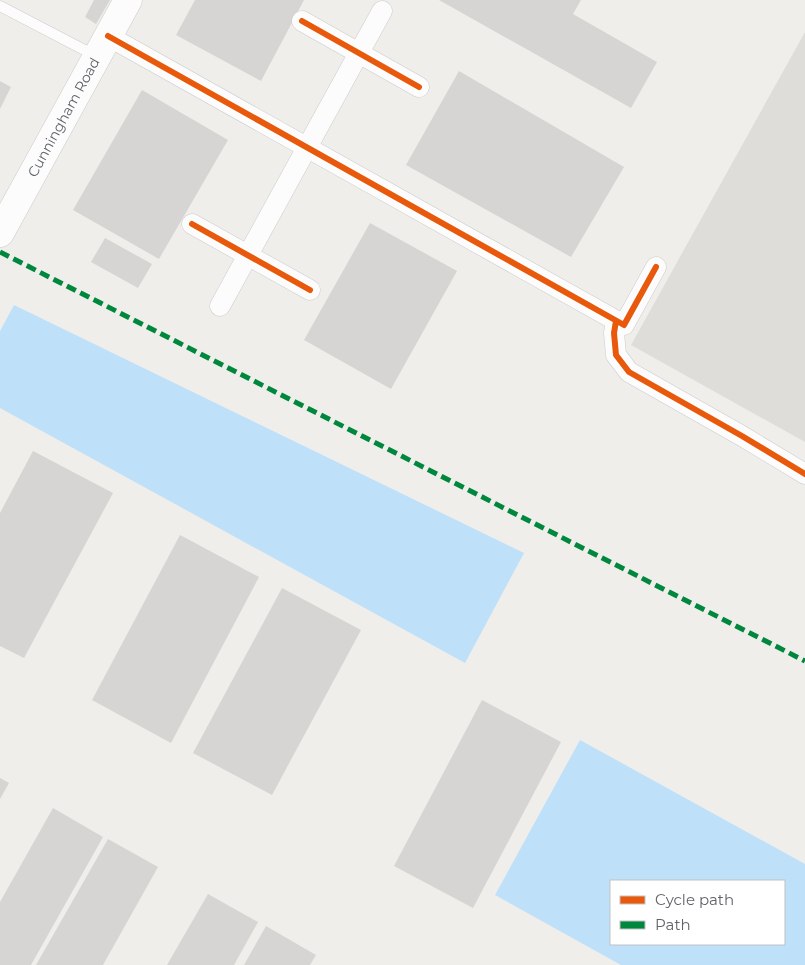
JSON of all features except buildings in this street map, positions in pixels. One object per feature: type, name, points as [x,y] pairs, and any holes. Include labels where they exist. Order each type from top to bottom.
[{"type":"street","name":"Cunningham Road","points":[[0,233],[128,0]]},
{"type":"street","points":[[220,306],[382,11]]},
{"type":"street","points":[[302,21],[419,87]]},
{"type":"street","points":[[103,46],[306,147],[624,325],[656,267]]},
{"type":"street","points":[[192,224],[310,290]]},
{"type":"street","points":[[616,320],[614,333],[616,355],[629,372],[805,474]]},
{"type":"lane","points":[[0,6],[103,46]]},
{"type":"shaded area","points":[[805,32],[805,442],[631,345]]},
{"type":"water","points":[[14,305],[524,553],[465,663],[0,408],[0,331]]},
{"type":"water","points":[[580,740],[805,864],[805,965],[621,965],[495,895]]},
{"type":"marked path","points":[[0,252],[805,661]]},
{"type":"cycle path","points":[[302,21],[419,87]]},
{"type":"cycle path","points":[[108,36],[624,325],[656,267]]},
{"type":"cycle path","points":[[192,224],[310,290]]},
{"type":"cycle path","points":[[616,321],[614,333],[616,355],[629,372],[805,474]]}]
